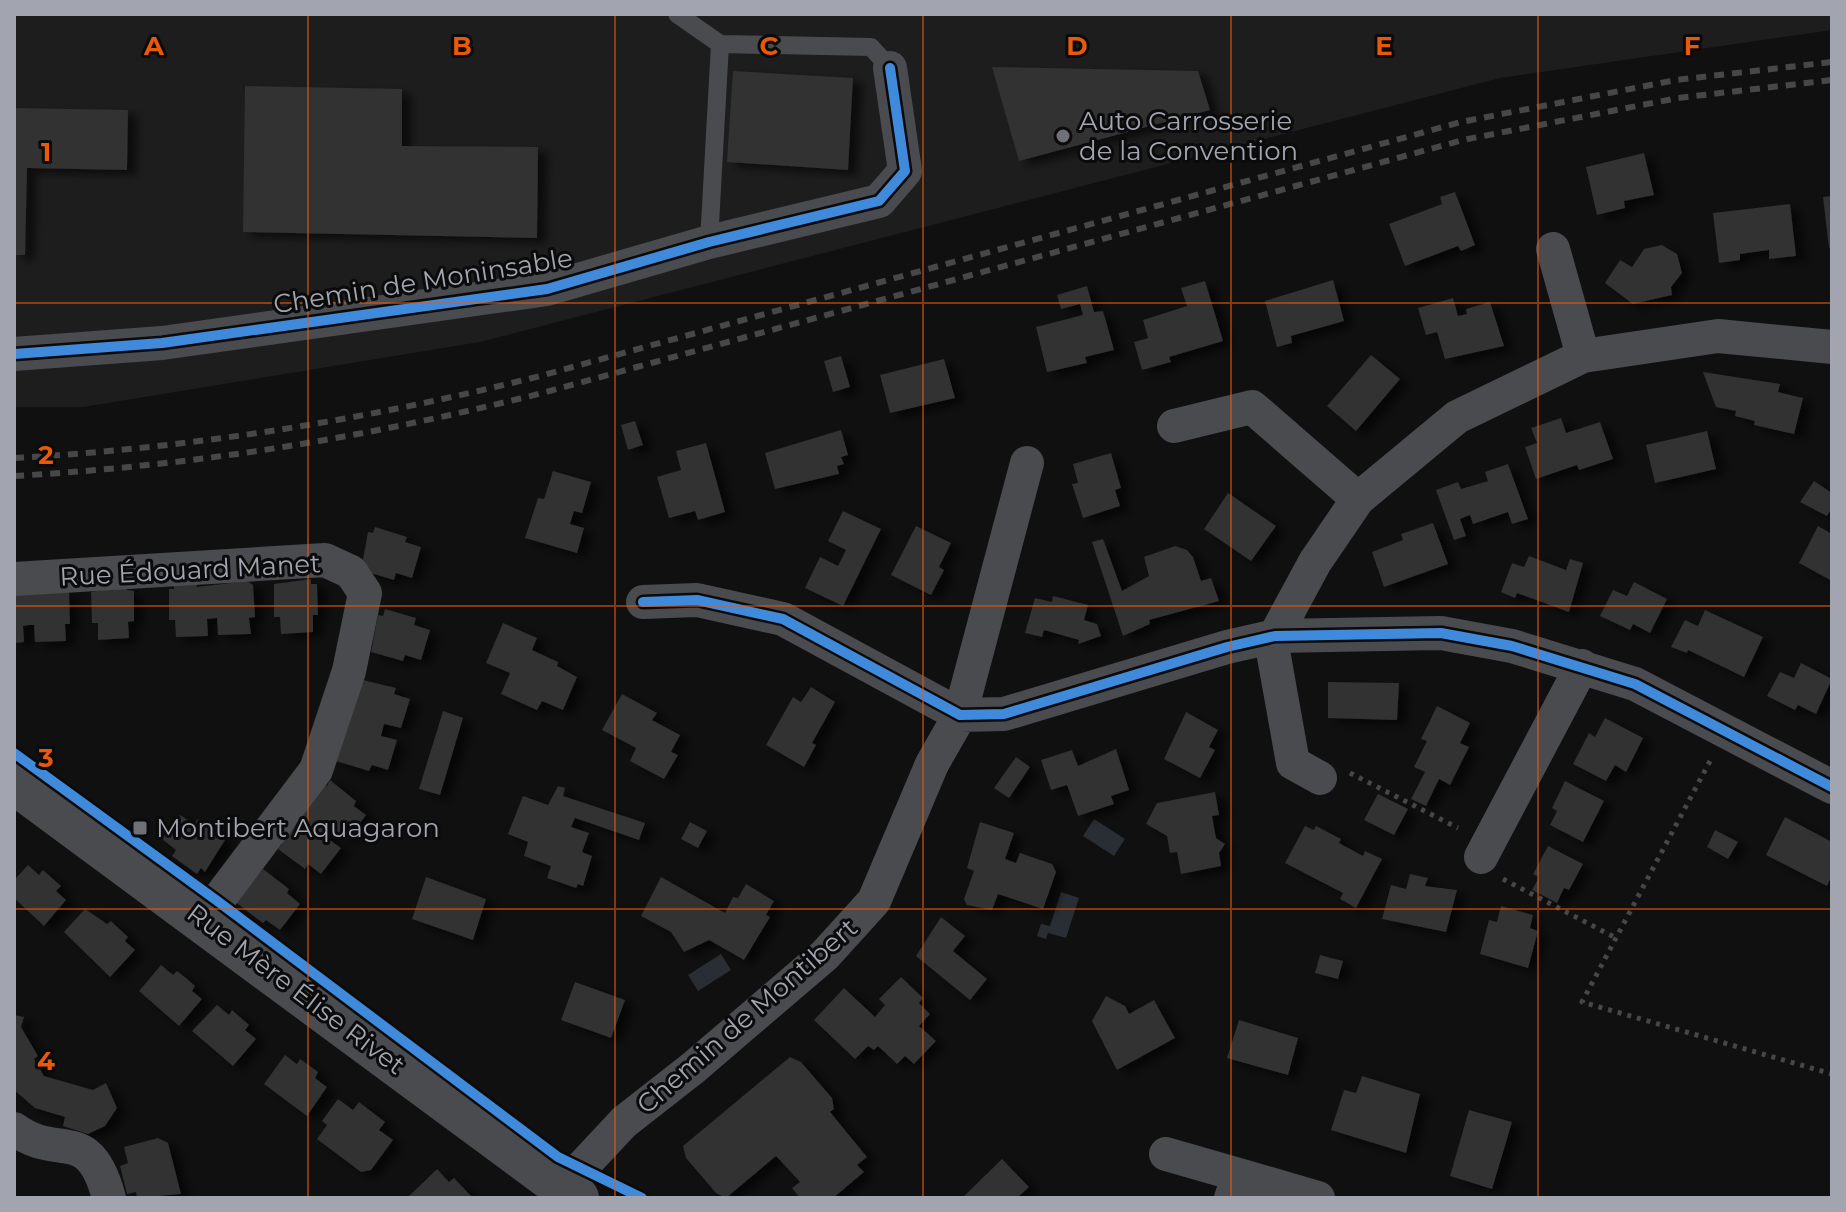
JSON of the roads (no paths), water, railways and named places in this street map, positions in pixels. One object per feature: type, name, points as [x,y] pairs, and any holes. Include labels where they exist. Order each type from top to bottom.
[{"type":"street","name":"Chemin de Moninsable","points":[[14,354],[162,343],[547,289],[709,242],[879,201],[905,171],[890,68]]},
{"type":"street","points":[[1553,249],[1583,356]]},
{"type":"street","points":[[1320,778],[1293,763],[1273,651],[1275,636],[1315,562],[1358,499],[1457,417],[1583,356],[1718,336],[1832,347]]},
{"type":"street","points":[[1174,426],[1252,407],[1358,499]]},
{"type":"street","name":"Chemin de Montibert","points":[[555,1191],[624,1122],[693,1068],[854,927],[874,901],[932,764],[960,715],[1027,463]]},
{"type":"street","name":"Rue Édouard Manet","points":[[14,579],[325,560],[351,572],[365,593],[349,671],[316,770],[203,920]]},
{"type":"street","points":[[643,602],[697,600],[783,619],[960,715],[1004,714],[1227,647],[1275,636],[1441,633],[1512,646],[1635,684],[1832,787]]},
{"type":"street","points":[[1484,850],[1582,666]]},
{"type":"street","name":"Rue Mère Élise Rivet","points":[[14,782],[203,920],[555,1191]]},
{"type":"street","points":[[14,1129],[35,1139],[80,1149],[96,1160],[109,1198]]},
{"type":"street","points":[[1166,1154],[1235,1186],[1318,1198]]},
{"type":"lane","points":[[677,14],[720,44],[709,242]]},
{"type":"lane","name":"Chemin de Moninsable","points":[[720,44],[871,47],[890,68]]},
{"type":"railway","points":[[14,458],[147,447],[279,430],[475,392],[1461,122],[1676,80],[1832,62]]},
{"type":"railway","points":[[14,476],[217,457],[413,423],[546,392],[1463,140],[1678,98],[1832,80]]},
{"type":"place","name":"Auto Carrosserie de la Convention","points":[[1063,136]]},
{"type":"place","name":"Montibert Aquagaron","points":[[140,828]]}]
